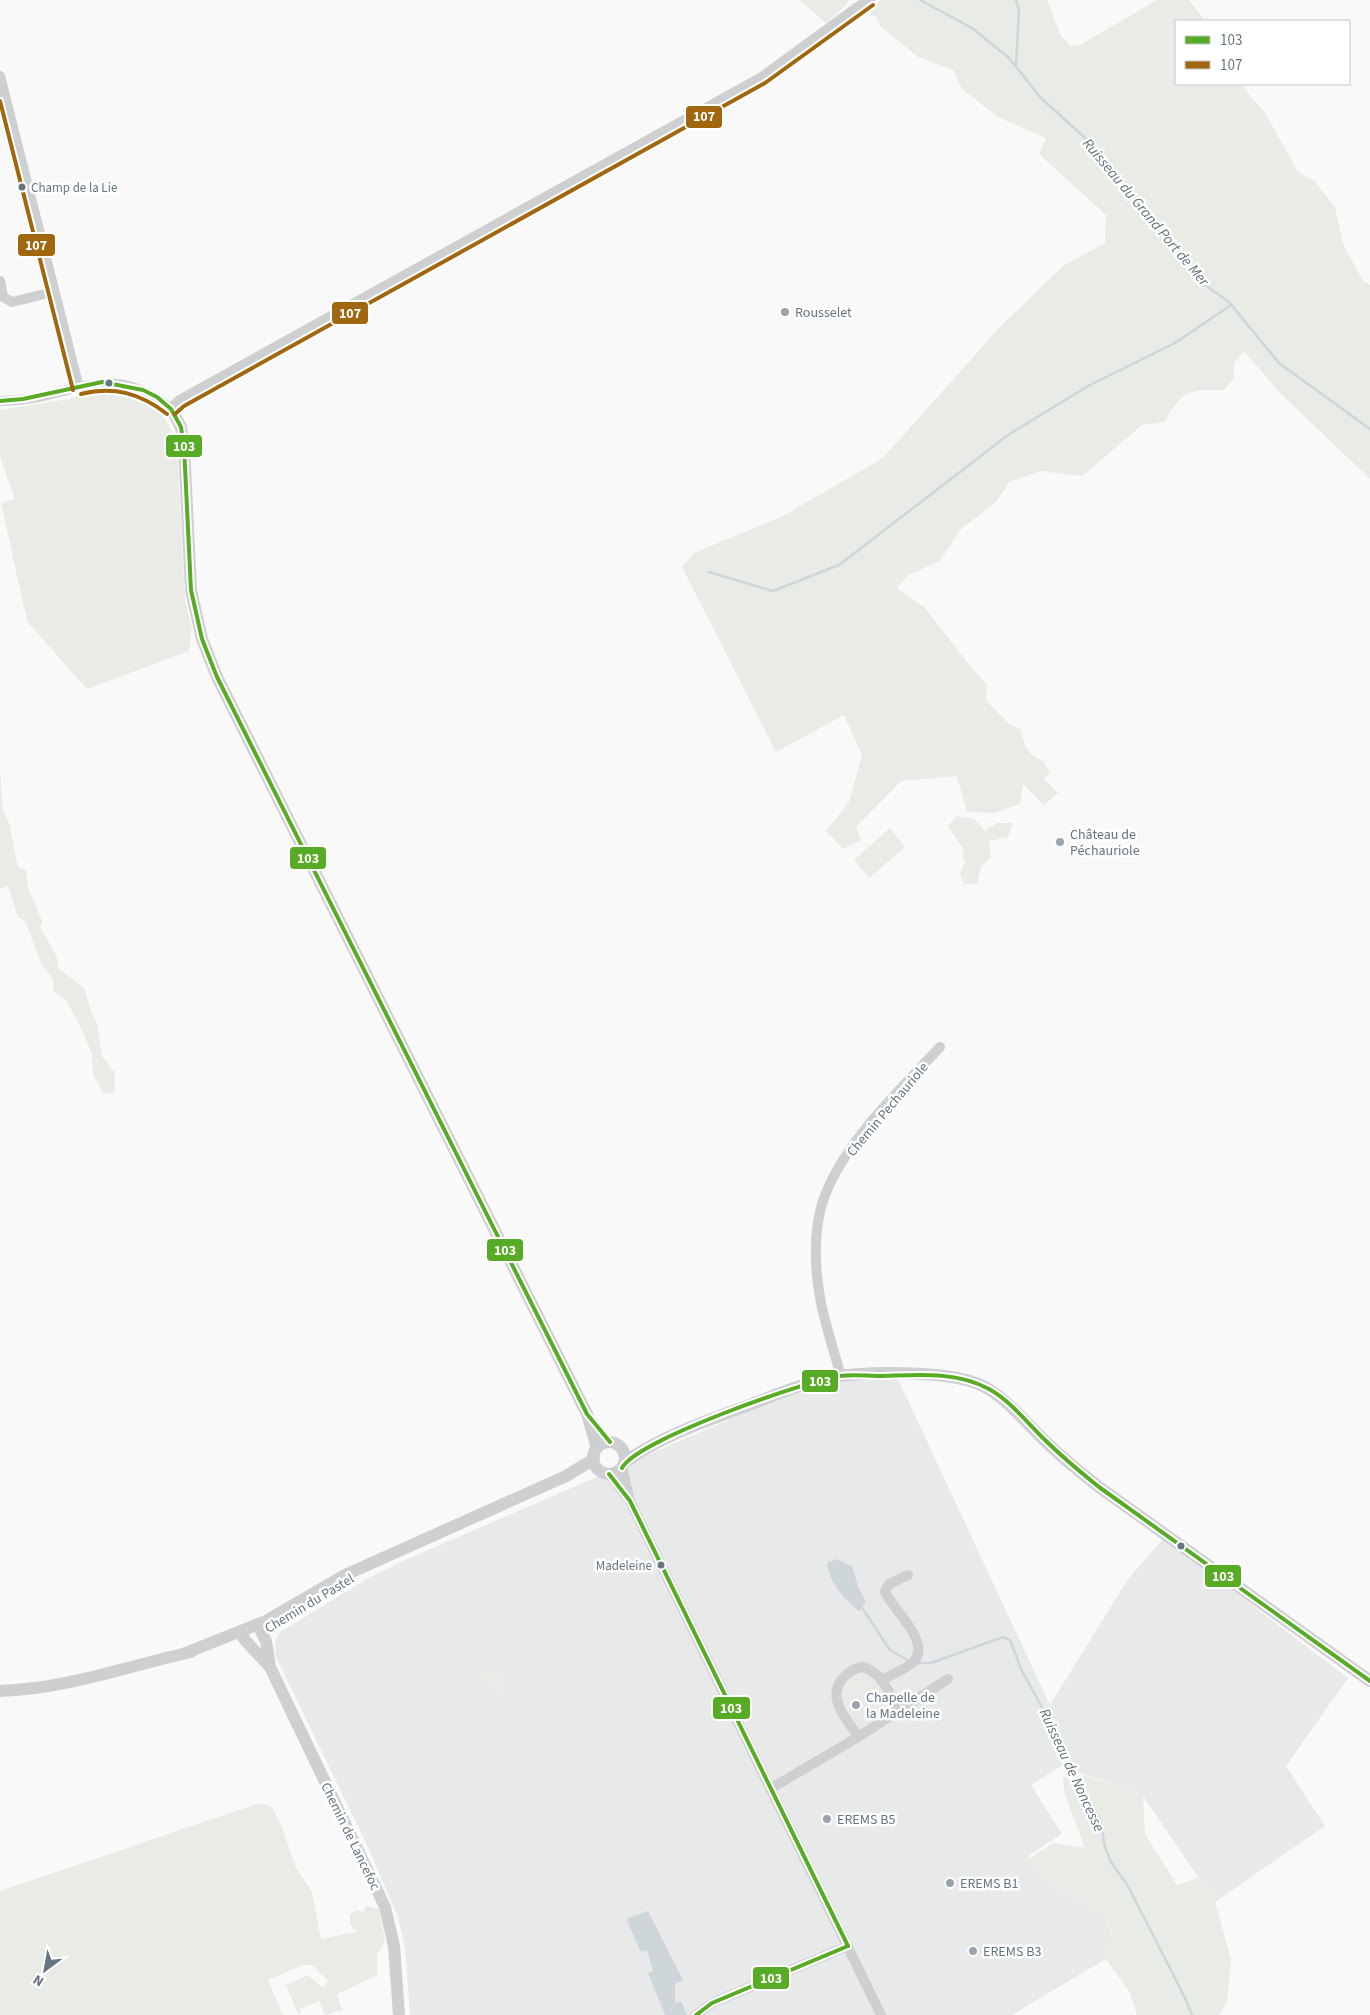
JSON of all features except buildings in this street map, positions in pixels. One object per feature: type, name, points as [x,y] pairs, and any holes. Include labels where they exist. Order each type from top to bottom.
[{"type":"street","points":[[171,409],[265,352],[762,78],[869,0]]},
{"type":"street","points":[[0,76],[53,292],[79,388]]},
{"type":"street","points":[[0,281],[3,297],[12,302],[53,292]]},
{"type":"street","points":[[0,401],[23,400],[102,382],[143,390],[158,397],[171,409],[181,428],[184,446],[191,590],[202,639],[217,677],[587,1414],[599,1462],[630,1501],[881,2015]]},
{"type":"street","name":"Chemin Pechauriole","points":[[841,1376],[821,1302],[816,1249],[822,1204],[830,1184],[855,1144],[940,1047]]},
{"type":"street","points":[[587,1414],[610,1442],[622,1448],[654,1443],[795,1388],[841,1376],[946,1376],[971,1381],[988,1389],[1009,1405],[1061,1456],[1099,1487],[1370,1681]]},
{"type":"street","name":"Chemin du Pastel","points":[[599,1462],[610,1442]]},
{"type":"street","name":"Chemin du Pastel","points":[[0,1691],[98,1676],[183,1654],[260,1629],[300,1611],[375,1562],[599,1462],[623,1465],[654,1443]]},
{"type":"street","points":[[622,1448],[623,1465],[630,1501]]},
{"type":"street","points":[[881,1680],[910,1664],[919,1653],[920,1647],[916,1636],[885,1592],[889,1584],[908,1575]]},
{"type":"street","name":"Chemin de Lancefoc","points":[[260,1629],[266,1641],[270,1667]]},
{"type":"street","name":"Chemin de Lancefoc","points":[[243,1635],[270,1667],[385,1907],[394,1946],[399,2015]]},
{"type":"street","points":[[858,1737],[838,1706],[836,1696],[838,1686],[848,1673],[858,1668],[871,1670],[881,1680],[898,1711]]},
{"type":"street","points":[[770,1789],[858,1737],[948,1679]]},
{"type":"street","points":[[696,2015],[712,2003],[848,1946]]},
{"type":"shaded area","points":[[799,0],[848,0],[847,4],[826,23]]},
{"type":"shaded area","points":[[881,0],[1047,0],[1060,34],[1070,46],[1080,45],[1157,0],[1189,0],[1204,20],[1175,20],[1175,85],[1243,85],[1264,111],[1298,172],[1314,181],[1335,207],[1343,244],[1363,281],[1370,285],[1370,479],[1279,392],[1244,351],[1234,363],[1234,378],[1224,390],[1194,391],[1182,397],[1164,422],[1142,425],[1082,476],[1041,471],[1009,482],[996,502],[960,530],[940,561],[908,575],[897,588],[924,607],[987,685],[986,700],[1011,726],[1021,729],[1027,748],[1033,756],[1042,760],[1050,773],[1044,779],[1058,793],[1044,805],[1023,784],[1020,804],[995,813],[967,812],[957,776],[901,781],[856,827],[861,840],[843,849],[826,831],[849,802],[862,755],[844,715],[776,752],[682,567],[694,553],[783,516],[883,458],[999,328],[1063,266],[1105,243],[1106,215],[1039,154],[1046,138],[998,117],[962,89],[953,70],[918,57],[879,25],[876,16],[870,15],[875,5]]},
{"type":"shaded area","points":[[100,389],[128,394],[149,403],[158,410],[172,431],[177,446],[185,601],[192,628],[189,651],[87,689],[27,621],[1,503],[15,499],[0,457],[0,410],[69,399]]},
{"type":"shaded area","points":[[0,771],[3,810],[9,823],[18,867],[26,870],[28,888],[42,921],[40,927],[57,957],[58,968],[85,989],[90,1009],[97,1024],[102,1056],[115,1073],[115,1092],[104,1094],[93,1074],[92,1054],[81,1028],[66,1000],[53,991],[53,979],[42,965],[25,921],[18,917],[8,886],[0,889]]},
{"type":"shaded area","points":[[957,816],[974,819],[985,831],[997,823],[1013,823],[1008,837],[989,841],[991,858],[981,866],[977,884],[964,884],[960,874],[965,861],[962,857],[964,850],[948,826]]},
{"type":"shaded area","points":[[890,828],[905,847],[869,878],[854,860]]},
{"type":"shaded area","points":[[897,1377],[1050,1705],[1128,1579],[1164,1538],[1348,1678],[1286,1766],[1325,1826],[1215,1902],[1143,1796],[1061,1766],[1031,1785],[1062,1834],[1029,1855],[1028,1859],[1042,1880],[1104,1912],[1114,1943],[1109,1957],[1012,2015],[410,2015],[405,1948],[398,1917],[366,1843],[276,1657],[275,1642],[279,1633],[370,1577],[403,1561],[769,1402],[817,1386],[851,1379]]},
{"type":"shaded area","points":[[836,1559],[852,1566],[858,1586],[866,1602],[859,1611],[843,1596],[831,1578],[827,1563]]},
{"type":"shaded area","points":[[496,1668],[505,1690],[493,1694],[484,1673]]},
{"type":"shaded area","points":[[862,1672],[885,1703],[876,1711],[844,1685]]},
{"type":"shaded area","points":[[1083,1775],[1143,1796],[1145,1834],[1177,1885],[1198,1878],[1215,1902],[1231,1960],[1227,2001],[1219,2015],[1137,2015],[1130,1993],[1106,1959],[1110,1954],[1113,1943],[1111,1930],[1104,1912],[1042,1880],[1028,1859],[1054,1843],[1085,1848],[1064,1792],[1063,1777]]},
{"type":"shaded area","points":[[260,1803],[272,1807],[282,1827],[296,1868],[312,1892],[321,1939],[357,1932],[350,1924],[350,1914],[357,1910],[363,1913],[366,1906],[379,1909],[385,1941],[377,1955],[378,1975],[337,1994],[342,2010],[325,2015],[319,2001],[300,2009],[301,2012],[298,2014],[286,1985],[308,1975],[323,1988],[328,1981],[312,1965],[303,1965],[268,1980],[283,2015],[0,2015],[0,1891]]},
{"type":"shaded area","points":[[648,1911],[683,1980],[675,1984],[675,2003],[681,2001],[687,2015],[665,2015],[648,1973],[653,1971],[647,1950],[641,1952],[626,1919]]},
{"type":"waterway","name":"Ruisseau du Grand Port de Mer","points":[[920,0],[972,28],[1009,58],[1041,98],[1094,146],[1205,285],[1229,302],[1279,363],[1370,429]]},
{"type":"waterway","points":[[1016,0],[1019,11],[1016,65]]},
{"type":"waterway","points":[[709,572],[773,591],[839,565],[1008,435],[1088,386],[1175,343],[1231,305]]},
{"type":"waterway","name":"Ruisseau de Noncesse","points":[[861,1606],[890,1650],[909,1661]]},
{"type":"waterway","name":"Ruisseau de Noncesse","points":[[916,1663],[931,1663],[1003,1637],[1010,1640],[1021,1669],[1056,1733],[1072,1773],[1100,1819],[1105,1847],[1111,1862],[1128,1886],[1192,2015]]},
{"type":"transit line","name":"107","points":[[175,414],[184,406],[765,83],[873,5]]},
{"type":"transit line","name":"107","points":[[0,101],[73,390]]},
{"type":"transit line","name":"103","points":[[0,401],[23,399],[102,382],[143,390],[157,397],[171,409],[181,427],[184,446],[191,590],[202,639],[217,677],[587,1414],[610,1442]]},
{"type":"transit line","name":"107","points":[[81,394],[105,391],[126,393],[147,401],[167,414]]},
{"type":"transit line","name":"103","points":[[622,1468],[634,1456],[688,1428],[759,1400],[839,1376],[936,1375],[963,1379],[989,1389],[1003,1399],[1056,1450],[1099,1487],[1370,1681]]},
{"type":"transit line","name":"103","points":[[609,1474],[630,1501],[848,1946]]},
{"type":"transit line","name":"103","points":[[696,2015],[712,2003],[848,1946]]},
{"type":"place","name":"Champ de la Lie","points":[[22,187]]},
{"type":"place","name":"Rousselet","points":[[785,312]]},
{"type":"place","name":"Château de Péchauriole","points":[[1060,842]]},
{"type":"place","name":"Madeleine","points":[[661,1565]]},
{"type":"place","name":"Chapelle de la Madeleine","points":[[856,1705]]},
{"type":"place","name":"EREMS B5","points":[[827,1819]]},
{"type":"place","name":"EREMS B1","points":[[950,1883]]},
{"type":"place","name":"EREMS B3","points":[[973,1951]]}]
